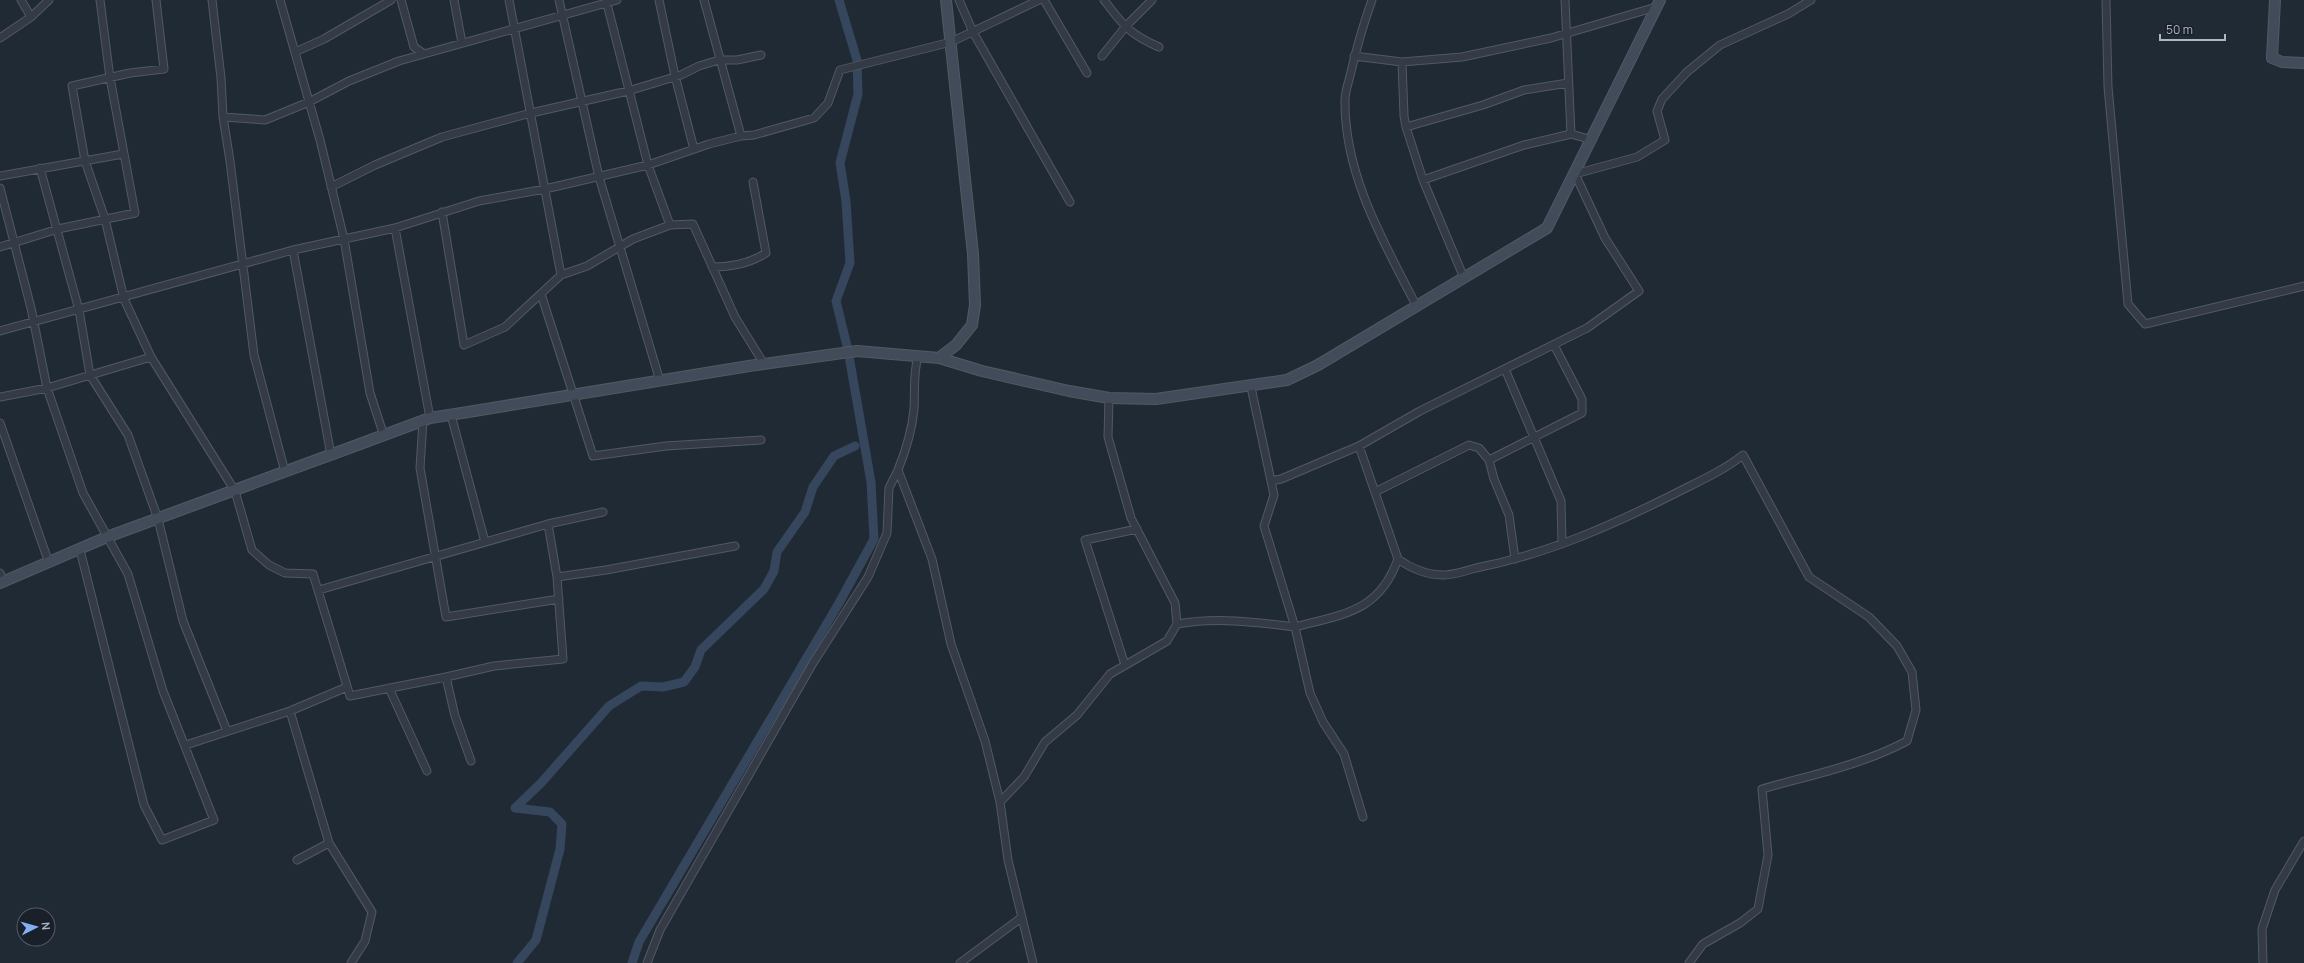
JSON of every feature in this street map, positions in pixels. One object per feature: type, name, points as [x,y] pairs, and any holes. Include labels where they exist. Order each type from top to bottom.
[{"type":"street","points":[[21,0],[31,17]]},
{"type":"street","points":[[0,38],[31,17],[49,0]]},
{"type":"street","points":[[0,247],[58,229],[135,213],[110,78],[100,0]]},
{"type":"street","points":[[156,0],[164,69],[130,73],[72,86],[85,161],[105,219],[124,299],[151,357],[235,491],[252,550],[269,565],[285,573],[313,574],[350,696],[446,678],[494,666],[563,660],[557,577],[548,524]]},
{"type":"street","points":[[212,0],[221,78],[223,117],[230,161],[254,355],[285,472]]},
{"type":"street","points":[[280,0],[309,102],[344,239],[370,393],[384,436]]},
{"type":"street","points":[[295,52],[324,39],[391,0]]},
{"type":"street","points":[[401,0],[414,47],[424,54]]},
{"type":"street","points":[[454,0],[462,43]]},
{"type":"street","points":[[509,0],[516,29],[518,53],[546,190],[561,276]]},
{"type":"street","points":[[558,0],[563,16],[581,103],[599,177],[660,381]]},
{"type":"street","points":[[223,117],[265,120],[309,102],[349,81],[398,61],[617,0]]},
{"type":"street","points":[[659,0],[675,76],[694,149]]},
{"type":"street","points":[[704,0],[719,60],[741,136]]},
{"type":"street","points":[[939,358],[956,345],[972,326],[975,305],[973,254],[946,0]]},
{"type":"street","points":[[959,0],[973,32],[1070,202]]},
{"type":"street","points":[[0,331],[124,299],[293,250],[395,228],[479,201],[546,190],[648,165],[681,156],[694,149],[741,136],[754,135],[814,118],[828,103],[840,70],[950,42],[1039,0]]},
{"type":"street","points":[[1044,0],[1086,73]]},
{"type":"street","points":[[1104,0],[1136,37],[1159,47]]},
{"type":"street","points":[[1102,56],[1126,26],[1152,0]]},
{"type":"street","points":[[1372,0],[1354,56],[1344,98],[1347,140],[1359,184],[1384,243],[1416,305]]},
{"type":"street","points":[[1565,0],[1571,134]]},
{"type":"street","points":[[1575,174],[1637,157],[1665,140],[1657,112],[1662,99],[1687,72],[1720,45],[1788,14],[1811,0]]},
{"type":"street","points":[[2106,0],[2108,87],[2128,304],[2145,324],[2304,286]]},
{"type":"street","points":[[2275,0],[2272,58],[2282,62],[2304,63]]},
{"type":"street","points":[[607,2],[628,91],[648,165],[670,225]]},
{"type":"street","points":[[1354,56],[1402,62],[1462,57],[1567,33],[1658,4]]},
{"type":"street","points":[[1,579],[49,564],[108,538],[426,420],[764,364],[856,351],[939,358],[1033,383],[1109,398],[1156,399],[1250,387],[1287,380],[1318,365],[1547,228],[1592,140],[1658,4]]},
{"type":"street","points":[[331,187],[375,165],[442,137],[530,113],[581,103],[628,91],[719,60],[737,60],[761,55]]},
{"type":"street","points":[[1402,62],[1404,116],[1406,127],[1423,180],[1464,278]]},
{"type":"street","points":[[1406,127],[1483,105],[1524,90],[1568,83]]},
{"type":"street","points":[[1423,180],[1524,145],[1571,134],[1592,140]]},
{"type":"street","points":[[0,176],[123,154]]},
{"type":"street","points":[[40,168],[58,229],[79,310],[90,374],[128,435],[158,519],[183,621],[227,731]]},
{"type":"street","points":[[1271,481],[1281,479],[1359,446],[1420,412],[1587,328],[1639,291],[1605,238],[1575,174]]},
{"type":"street","points":[[712,267],[727,267],[751,262],[766,253],[753,182]]},
{"type":"street","points":[[0,188],[34,322],[47,388],[83,493],[128,574],[163,691],[186,745],[214,820],[162,840],[144,805],[80,550]]},
{"type":"street","points":[[442,212],[464,345],[504,328],[561,276],[587,266],[633,239],[670,225],[693,224],[736,317],[764,364]]},
{"type":"street","points":[[395,228],[426,420],[420,468],[446,617],[559,599]]},
{"type":"street","points":[[293,250],[331,455]]},
{"type":"street","points":[[541,294],[593,456],[666,446],[761,440]]},
{"type":"street","points":[[1489,460],[1582,413],[1582,398],[1554,345]]},
{"type":"street","points":[[647,963],[660,930],[813,663],[868,577],[887,533],[889,488],[908,444],[914,410],[914,372],[918,356]]},
{"type":"street","points":[[0,397],[47,388],[151,357]]},
{"type":"street","points":[[1505,369],[1535,437],[1560,500],[1562,544]]},
{"type":"street","points":[[1250,387],[1274,495],[1264,526],[1295,627],[1310,693],[1322,722],[1344,754],[1363,817]]},
{"type":"street","points":[[1000,802],[1024,777],[1045,742],[1077,715],[1110,674],[1167,641],[1177,624],[1175,604],[1131,518],[1108,437],[1109,398]]},
{"type":"street","points":[[451,415],[485,542]]},
{"type":"street","points":[[0,424],[49,564]]},
{"type":"street","points":[[1375,492],[1469,445],[1479,448],[1489,460],[1494,479],[1509,515],[1515,559]]},
{"type":"street","points":[[1359,446],[1398,559],[1411,568],[1443,575],[1515,559],[1562,544],[1604,528],[1728,467],[1743,455],[1809,577],[1869,617],[1897,646],[1912,672],[1916,710],[1907,741],[1887,752],[1857,763],[1762,789],[1768,855],[1758,909],[1740,923],[1703,944],[1689,963]]},
{"type":"street","points":[[898,470],[932,559],[951,644],[985,741],[1000,802],[1008,860],[1033,963]]},
{"type":"street","points":[[319,590],[548,524],[603,512]]},
{"type":"street","points":[[1126,665],[1085,540],[1136,530]]},
{"type":"street","points":[[557,577],[606,570],[735,546]]},
{"type":"street","points":[[1177,624],[1199,620],[1246,621],[1295,627],[1342,615],[1369,602],[1383,590],[1398,559]]},
{"type":"street","points":[[446,678],[455,716],[471,761]]},
{"type":"street","points":[[186,745],[290,711],[347,687]]},
{"type":"street","points":[[389,688],[427,771]]},
{"type":"street","points":[[290,711],[329,844],[372,912],[365,941],[351,963]]},
{"type":"street","points":[[2263,963],[2262,929],[2275,890],[2304,841]]},
{"type":"street","points":[[297,860],[329,844]]},
{"type":"street","points":[[960,963],[1021,918]]},
{"type":"waterway","points":[[839,0],[857,60],[858,94],[840,163],[846,201],[850,263],[836,301],[847,346]]},
{"type":"waterway","points":[[632,963],[639,942],[839,603],[874,539],[871,482],[849,356]]},
{"type":"waterway","points":[[517,963],[536,940],[560,849],[562,824],[550,812],[515,808],[541,783],[609,706],[641,686],[663,687],[684,682],[695,667],[701,650],[764,589],[774,571],[777,552],[805,512],[813,487],[834,456],[855,446]]}]
